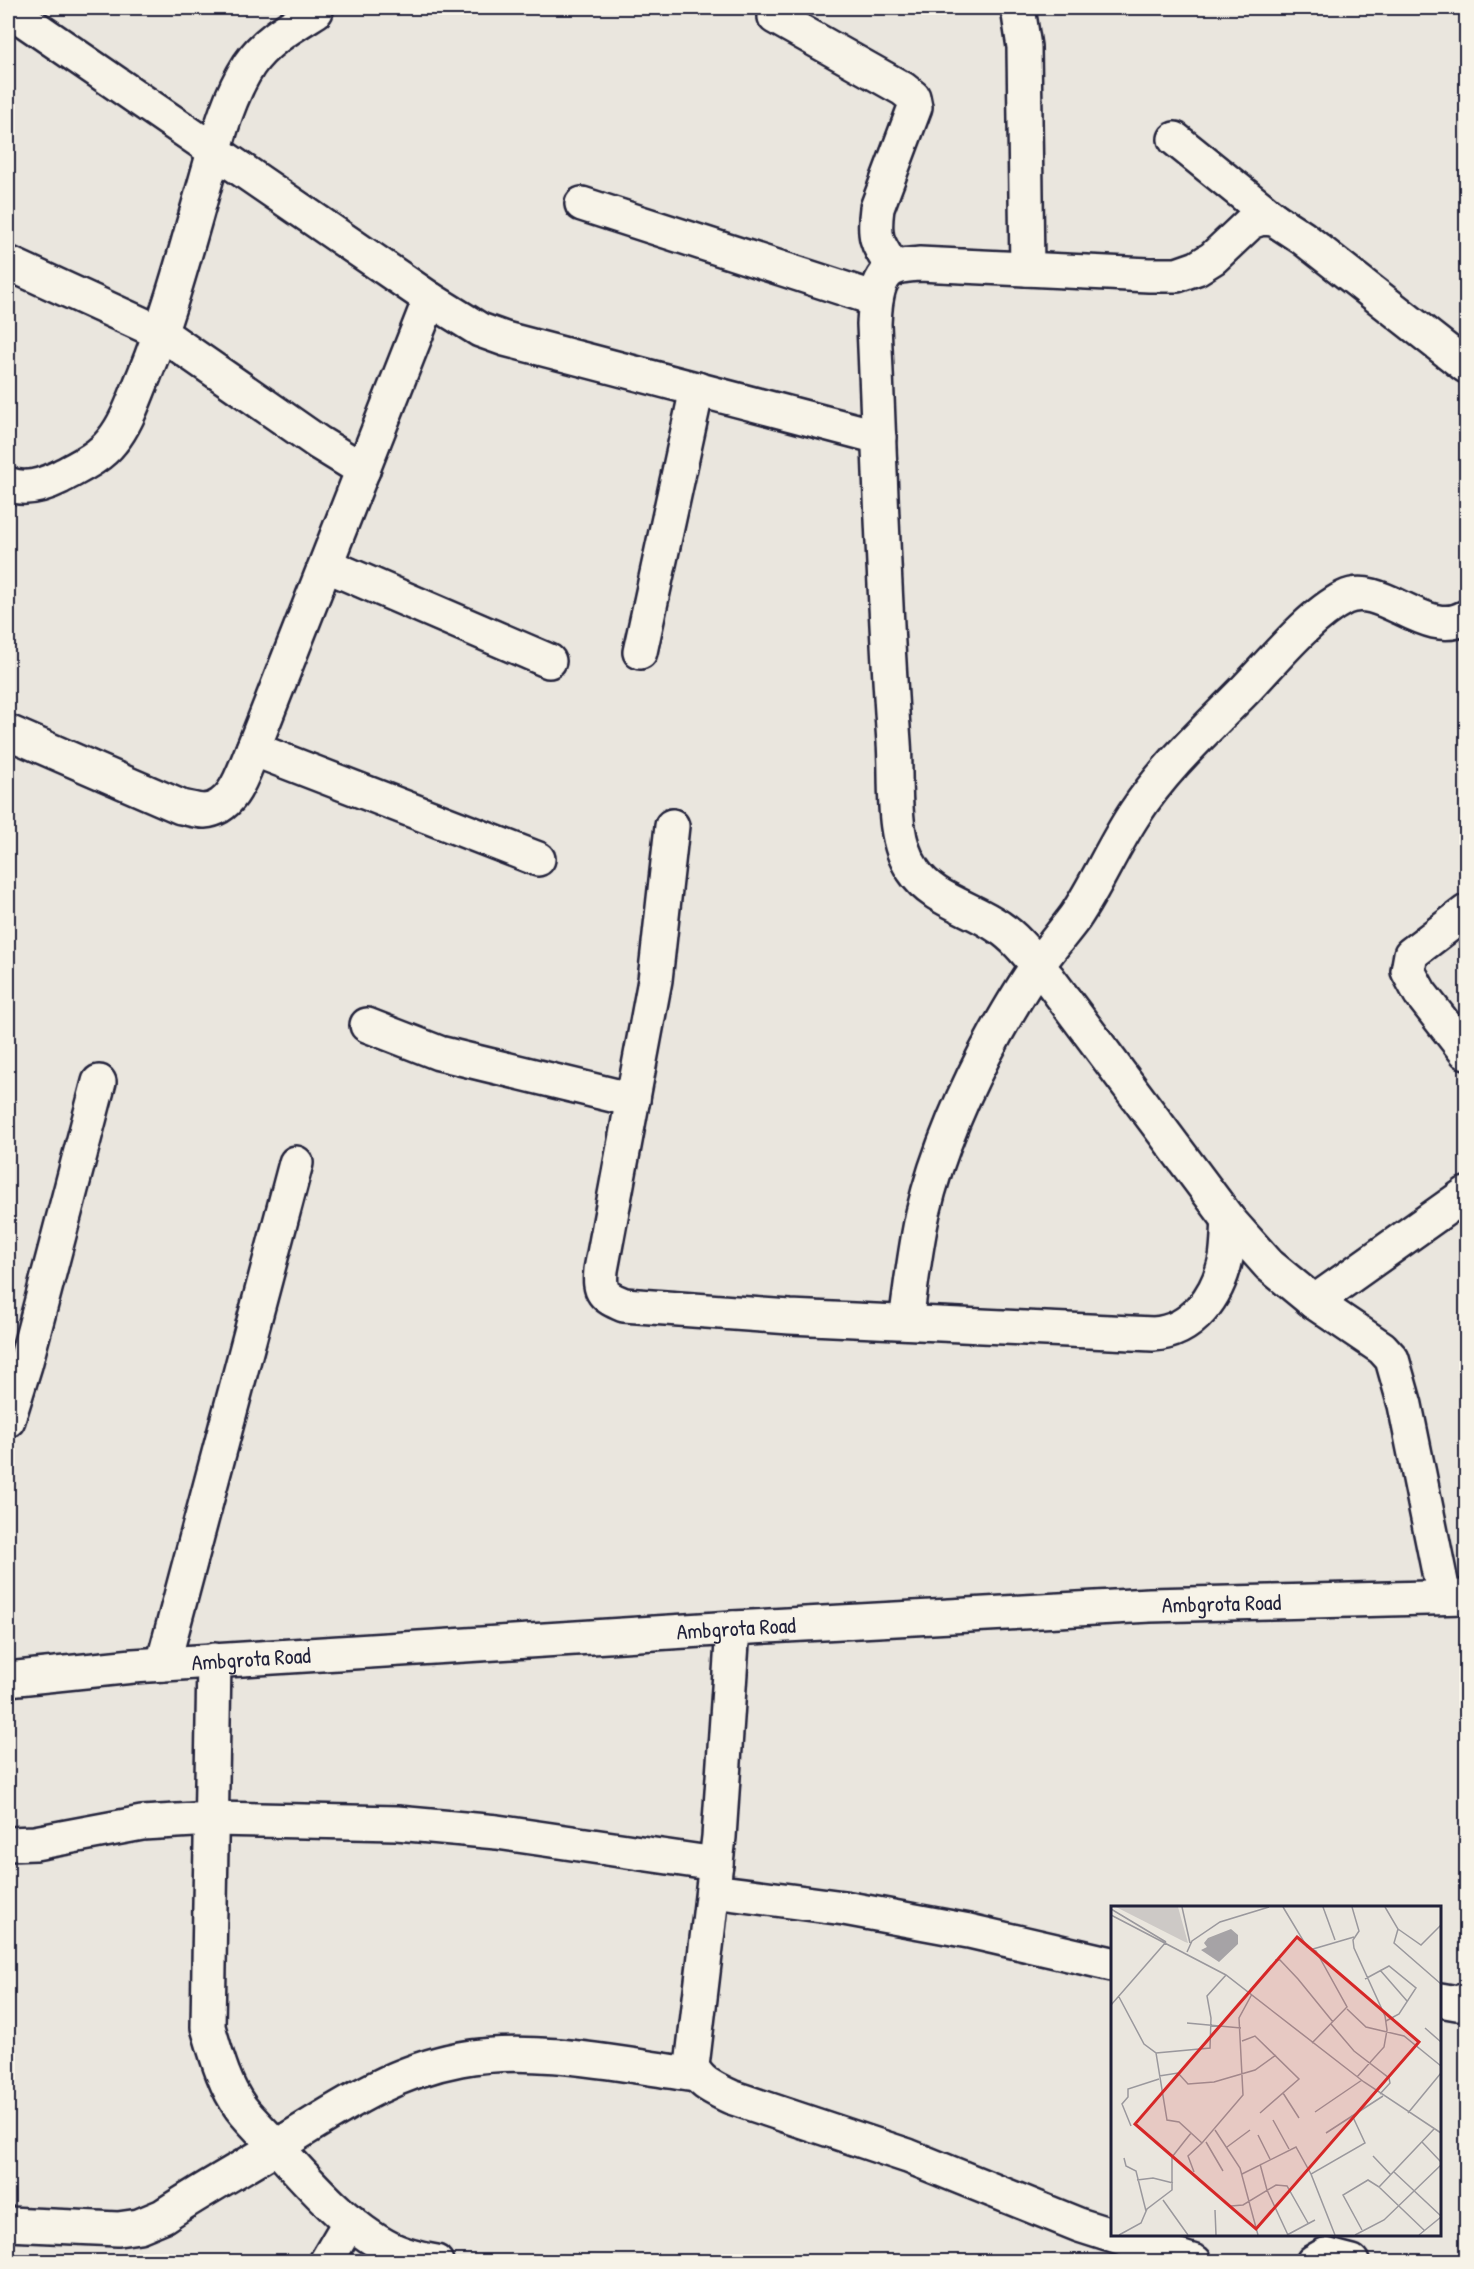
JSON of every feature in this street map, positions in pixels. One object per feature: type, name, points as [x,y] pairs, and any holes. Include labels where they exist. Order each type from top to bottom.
[{"type":"street","points":[[1018,8],[1024,47],[1027,269]]},
{"type":"street","points":[[8,9],[430,299],[480,330],[505,339],[879,437]]},
{"type":"street","points":[[8,484],[28,488],[50,482],[96,458],[112,441],[125,421],[161,333],[214,152],[234,96],[249,64],[280,33],[316,11]]},
{"type":"street","points":[[775,17],[903,89],[913,97],[915,107],[877,208],[875,225],[876,242],[893,268]]},
{"type":"street","points":[[1175,139],[1274,219],[1303,238],[1467,366]]},
{"type":"street","points":[[582,204],[876,299]]},
{"type":"street","points":[[1274,219],[1262,218],[1251,222],[1213,258],[1197,268],[1177,275],[919,264],[893,268],[882,281],[876,299],[874,324],[886,632],[897,816],[902,849],[912,870],[928,889],[999,927],[1019,944],[1229,1220],[1269,1265],[1314,1302],[1382,1348],[1392,1359],[1399,1378],[1456,1597]]},
{"type":"street","points":[[8,263],[161,333],[319,443],[363,470]]},
{"type":"street","points":[[8,732],[181,807],[202,811],[220,808],[234,792],[253,748],[430,299]]},
{"type":"street","points":[[640,651],[697,389]]},
{"type":"street","points":[[326,565],[549,662]]},
{"type":"street","points":[[906,1322],[923,1215],[935,1172],[964,1098],[996,1033],[1038,966],[1076,915],[1136,812],[1175,761],[1312,621],[1345,597],[1360,595],[1381,600],[1428,620],[1444,624],[1467,617]]},
{"type":"street","points":[[253,748],[538,859]]},
{"type":"street","points":[[672,826],[655,980],[601,1270],[600,1287],[607,1297],[624,1305],[790,1317],[1169,1333],[1185,1324],[1201,1310],[1216,1288],[1226,1257],[1229,1220]]},
{"type":"street","points":[[1467,912],[1411,954],[1408,971],[1420,993],[1467,1052]]},
{"type":"street","points":[[367,1025],[439,1053],[633,1100]]},
{"type":"street","points":[[8,1420],[16,1361],[99,1082]]},
{"type":"street","points":[[163,1664],[296,1163]]},
{"type":"street","points":[[1314,1302],[1467,1194]]},
{"type":"street","name":"Ambgrota Road","points":[[8,1679],[214,1660],[733,1628],[1150,1605],[1456,1597]]},
{"type":"street","points":[[733,1628],[714,1878],[692,2066],[696,2074],[707,2085],[731,2097],[908,2156],[1080,2225],[1111,2235]]},
{"type":"street","points":[[214,1660],[208,2027],[217,2059],[240,2108],[350,2221],[370,2237],[393,2250],[410,2257],[436,2262]]},
{"type":"street","points":[[8,1844],[35,1843],[142,1823],[212,1819],[397,1823],[486,1831],[714,1878],[844,1908],[969,1931],[1111,1964]]},
{"type":"street","points":[[1441,2000],[1457,2003],[1467,2000]]},
{"type":"street","points":[[8,2224],[118,2229],[140,2226],[163,2216],[354,2098],[389,2081],[460,2059],[512,2054],[573,2058],[696,2074]]},
{"type":"street","points":[[326,2262],[350,2221]]},
{"type":"street","points":[[1114,2236],[1195,2262]]},
{"type":"street","points":[[1313,2262],[1325,2255],[1352,2262]]}]
